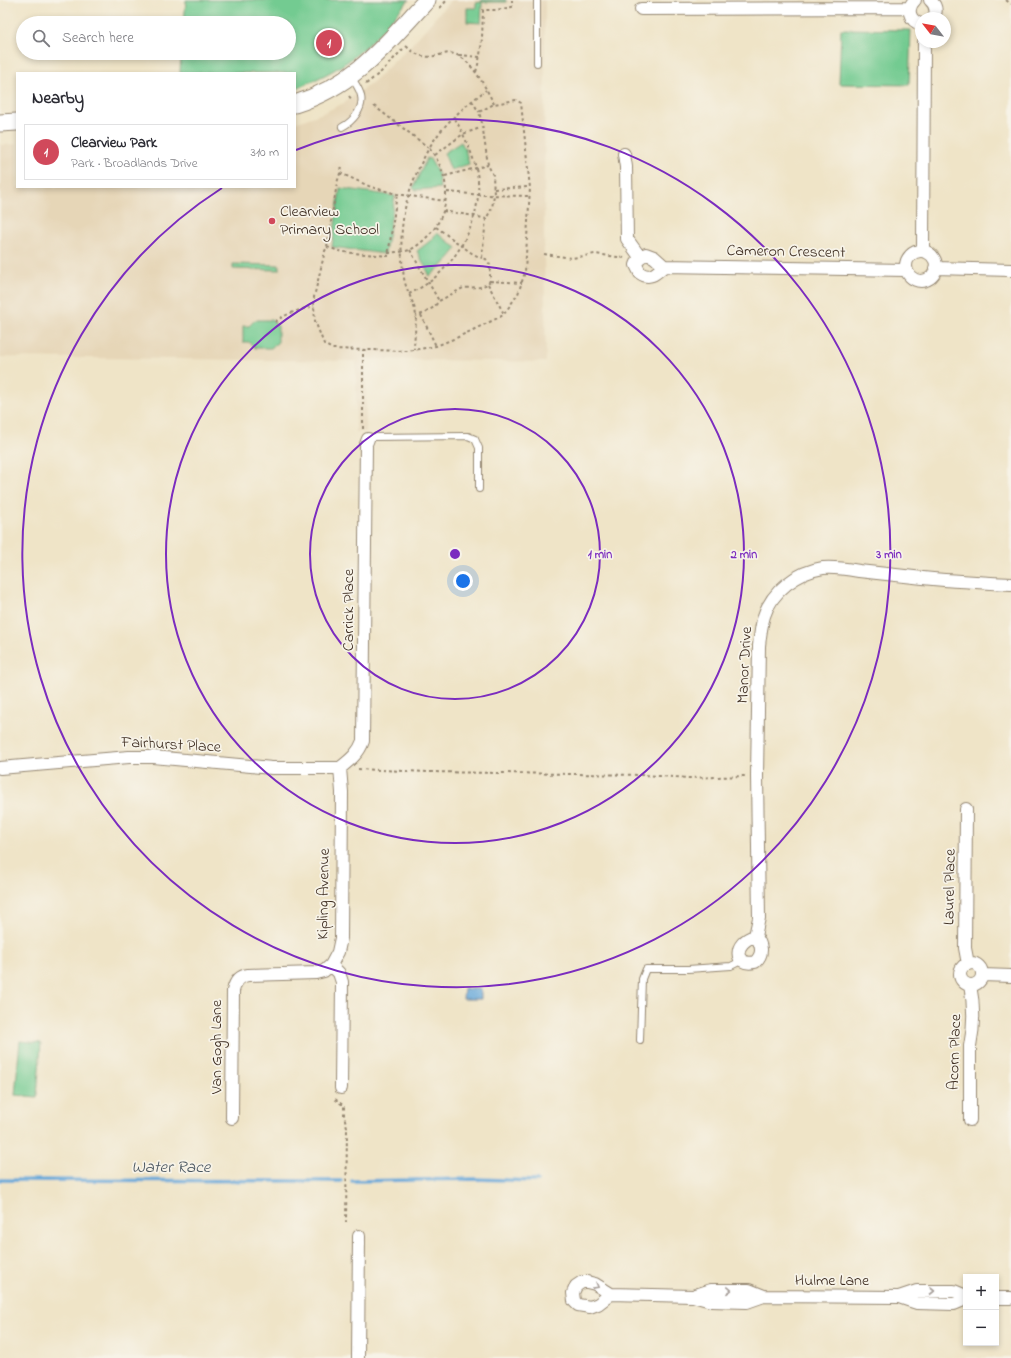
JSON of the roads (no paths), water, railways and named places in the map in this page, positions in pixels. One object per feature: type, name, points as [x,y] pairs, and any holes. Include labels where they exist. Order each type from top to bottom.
[{"type":"street","points":[[296,104],[318,95],[350,76],[376,55],[427,0]]},
{"type":"street","points":[[935,2],[936,12]]},
{"type":"street","points":[[641,8],[913,4],[911,17],[915,21]]},
{"type":"street","points":[[923,251],[924,48]]},
{"type":"street","points":[[0,123],[16,122]]},
{"type":"street","points":[[624,154],[626,167],[627,239],[635,258],[636,265],[640,273],[649,277],[654,275],[664,266],[650,254],[635,258]]},
{"type":"street","points":[[918,251],[923,251],[932,256],[934,259],[935,268],[933,273],[930,277],[922,280],[912,278],[906,270],[906,265],[910,256],[918,251]]},
{"type":"street","name":"Cameron Crescent","points":[[664,266],[906,270]]},
{"type":"street","points":[[935,268],[1011,270]]},
{"type":"street","name":"Carrick Place","points":[[340,768],[360,749],[363,741],[367,441]]},
{"type":"street","name":"Manor Drive","points":[[741,958],[750,963],[755,962],[760,954],[761,946],[755,936],[759,918],[757,776],[759,646],[761,626],[768,606],[773,598],[784,586],[794,579],[812,570],[823,568],[835,568],[939,580],[1011,584]]},
{"type":"street","name":"Fairhurst Place","points":[[0,768],[129,757],[160,758],[272,768],[340,768]]},
{"type":"street","name":"Kipling Avenue","points":[[331,965],[338,952],[341,938],[342,792],[340,768]]},
{"type":"street","name":"Laurel Place","points":[[966,809],[965,948],[968,964]]},
{"type":"street","points":[[741,958],[738,954],[740,945],[744,941],[755,936]]},
{"type":"street","points":[[968,964],[976,965],[981,970],[982,975],[977,983],[970,985],[962,981],[960,975],[962,969],[968,964]]},
{"type":"street","points":[[331,965],[339,973],[342,982],[342,1088]]},
{"type":"street","name":"Van Gogh Lane","points":[[232,1118],[233,991],[235,984],[243,976],[316,973],[331,965]]},
{"type":"street","points":[[982,975],[1011,976]]},
{"type":"street","name":"Acorn Place","points":[[970,985],[972,994],[970,1120]]},
{"type":"street","points":[[358,1236],[358,1358]]},
{"type":"street","name":"Hulme Lane","points":[[899,1297],[917,1291],[954,1291],[963,1295]]},
{"type":"street","name":"Hulme Lane","points":[[611,1294],[693,1296],[718,1302],[747,1302],[764,1296],[899,1297],[917,1303],[954,1304],[963,1300]]},
{"type":"street","points":[[999,1298],[1011,1298]]},
{"type":"lane","points":[[537,0],[537,63]]},
{"type":"lane","points":[[342,127],[354,118],[362,97],[359,89],[350,76]]},
{"type":"lane","points":[[367,441],[371,437],[420,435],[468,436],[475,439],[479,448],[479,489]]},
{"type":"lane","points":[[640,1040],[641,986],[646,969],[688,969],[731,966],[737,963],[741,958]]},
{"type":"water","points":[[464,988],[481,989],[481,999],[463,999]]},
{"type":"waterway","name":"Water Race","points":[[352,1181],[476,1179],[537,1181]]},
{"type":"waterway","name":"Water Race","points":[[0,1180],[341,1181]]},
{"type":"place","name":"Clearview Park","points":[[329,43]]},
{"type":"place","name":"Clearview Primary School","points":[[272,221]]}]
